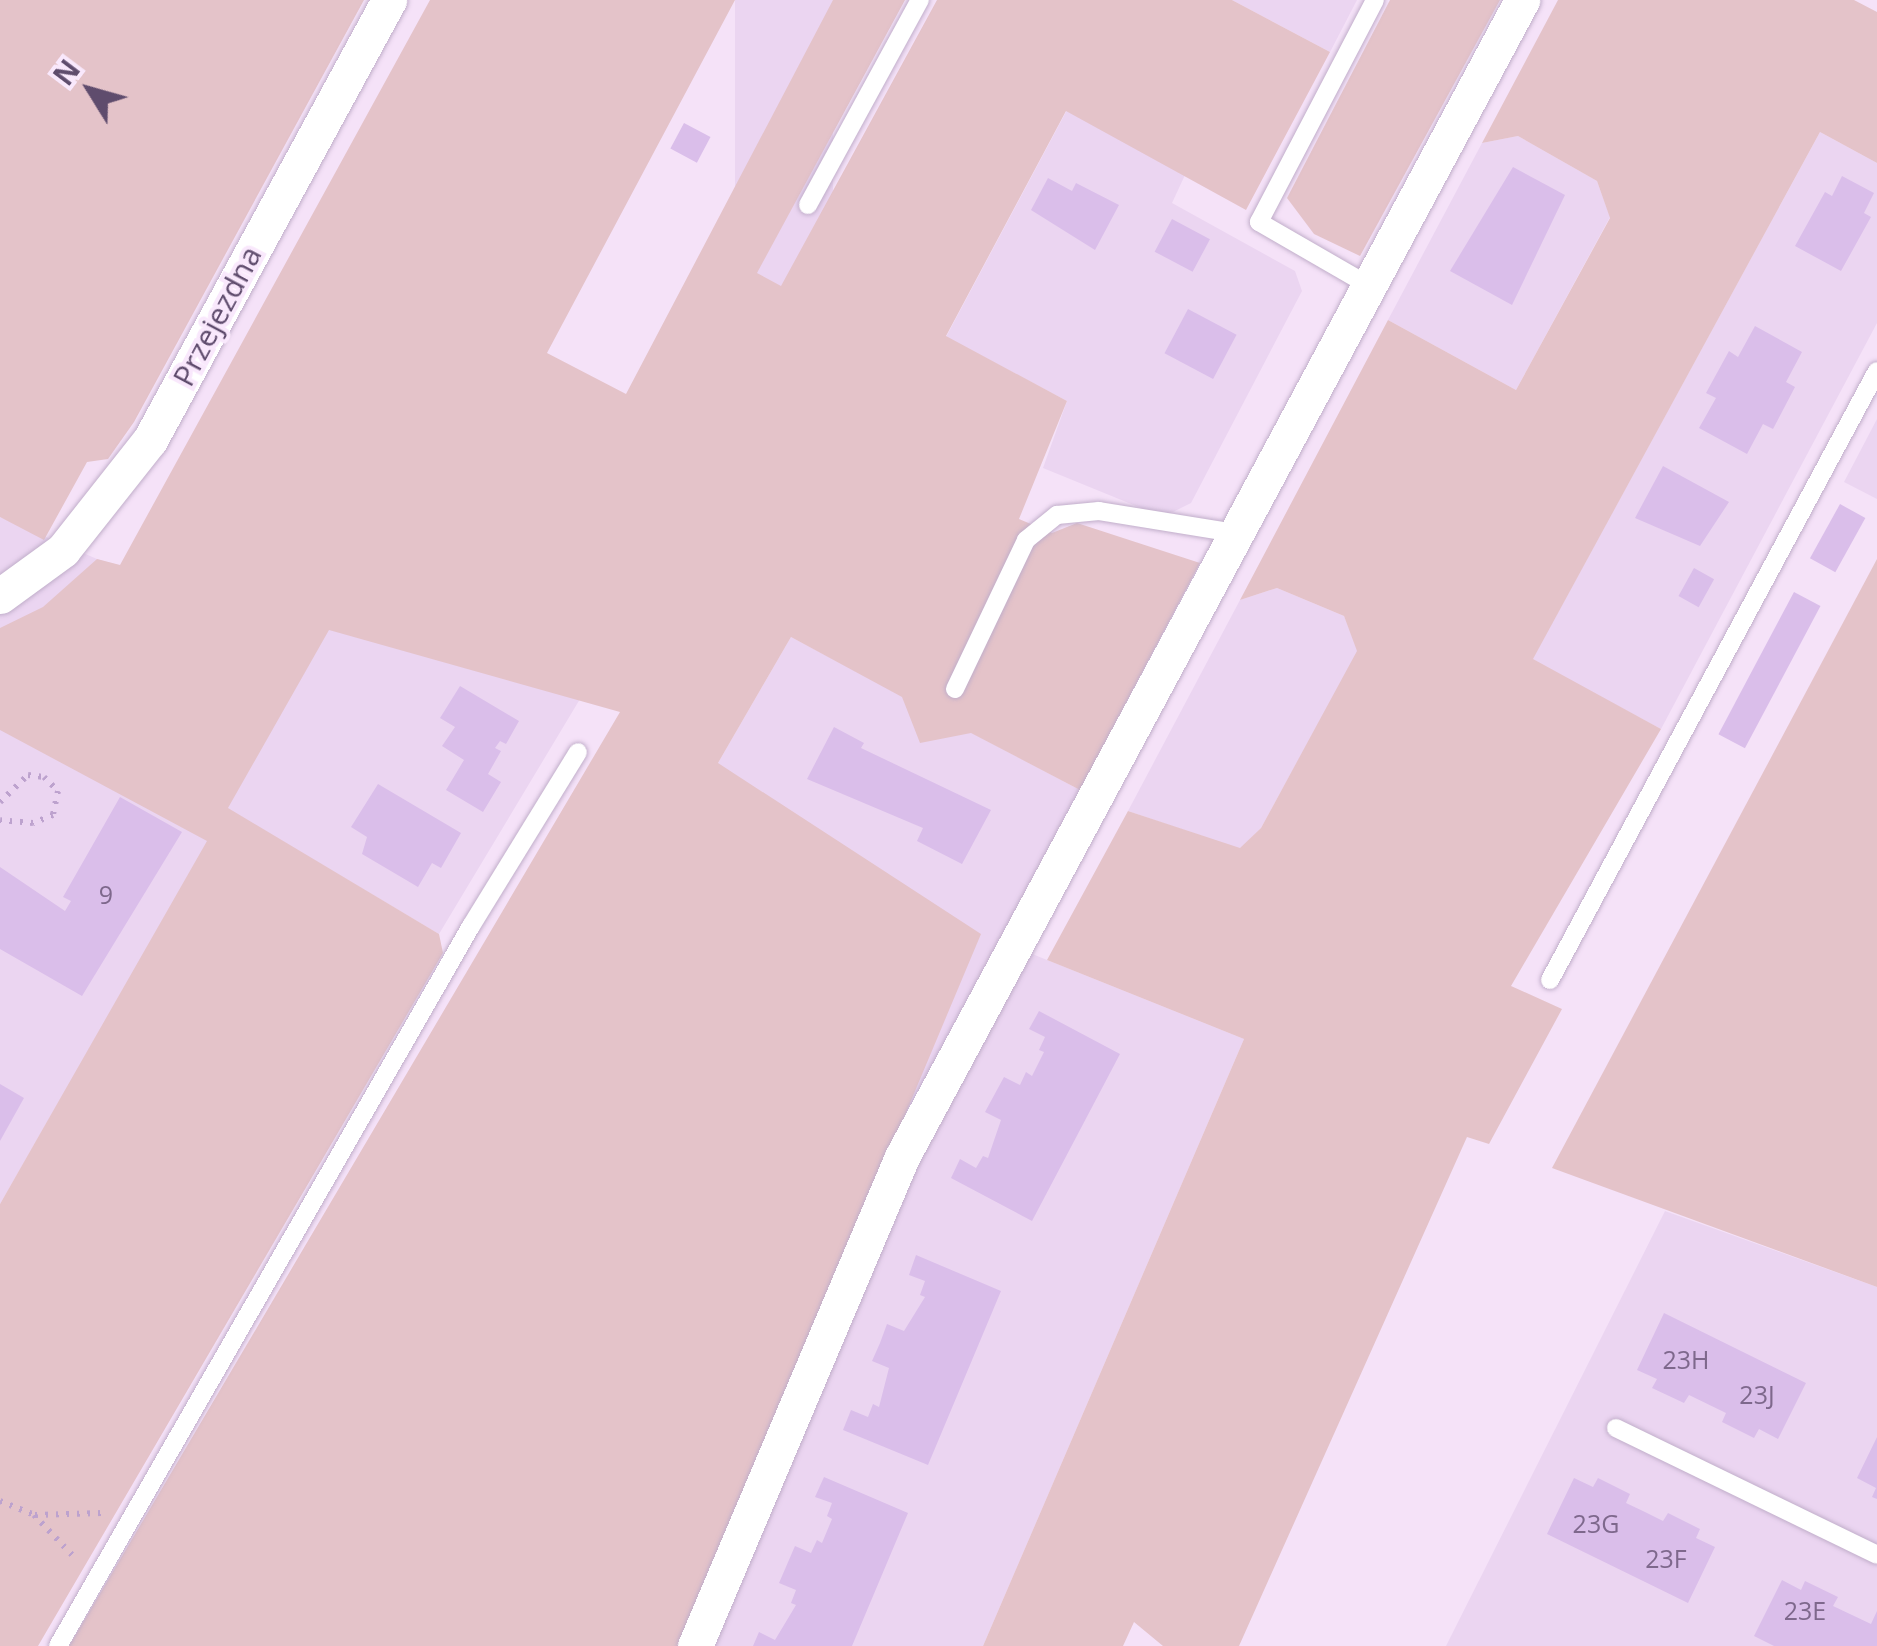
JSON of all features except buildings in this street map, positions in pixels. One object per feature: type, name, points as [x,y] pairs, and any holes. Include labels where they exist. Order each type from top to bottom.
[{"type":"street","name":"Przejezdna","points":[[0,596],[63,550],[150,440],[388,0]]},
{"type":"street","points":[[695,1646],[902,1157],[1522,0]]},
{"type":"lane","points":[[808,205],[920,0]]},
{"type":"lane","points":[[1368,285],[1259,222],[1374,0]]},
{"type":"lane","points":[[1550,980],[1877,371]]},
{"type":"lane","points":[[954,689],[1026,540],[1057,515],[1099,512],[1235,533]]},
{"type":"lane","points":[[58,1646],[578,752]]},
{"type":"lane","points":[[1616,1428],[1877,1555]]},
{"type":"path","points":[[0,802],[28,775],[44,777],[58,791],[53,815],[33,823],[0,820]]},
{"type":"path","points":[[0,1500],[34,1515],[95,1582]]},
{"type":"path","points":[[34,1515],[136,1513]]},
{"type":"shaded area","points":[[0,0],[364,0],[134,422],[108,459],[87,462],[44,540],[0,517]]},
{"type":"shaded area","points":[[430,0],[735,0],[547,353],[626,394],[833,0],[905,0],[757,273],[781,286],[937,0],[1232,0],[1330,52],[1246,210],[1066,111],[946,336],[1067,401],[1019,519],[1052,533],[1077,523],[1200,563],[1080,790],[971,733],[920,743],[902,697],[791,637],[718,763],[981,934],[682,1646],[69,1646],[620,712],[329,630],[228,808],[439,934],[443,953],[38,1646],[0,1646],[0,1204],[207,841],[0,730],[0,628],[43,607],[97,559],[120,565]]},
{"type":"shaded area","points":[[735,0],[833,0],[833,401],[735,401]]},
{"type":"shaded area","points":[[1232,0],[1357,0],[1330,52]]},
{"type":"shaded area","points":[[1390,0],[1500,0],[1360,256],[1314,234],[1287,198]]},
{"type":"shaded area","points":[[1558,0],[1854,0],[1877,12],[1877,163],[1820,132],[1533,659],[1661,729],[1511,986],[1562,1009],[1489,1144],[1467,1137],[1239,1646],[1163,1646],[1134,1622],[1123,1646],[983,1646],[1244,1039],[1047,960],[1128,811],[1240,848],[1261,828],[1357,651],[1344,616],[1277,588],[1240,600],[1388,320],[1516,390],[1610,218],[1597,181],[1518,136],[1482,143]]},
{"type":"shaded area","points":[[1067,110],[1185,175],[1172,203],[1295,271],[1302,291],[1191,503],[1163,517],[1043,468],[1067,401],[946,337]]},
{"type":"shaded area","points":[[1820,132],[1877,163],[1877,323],[1661,729],[1532,660]]},
{"type":"shaded area","points":[[1518,136],[1597,181],[1610,217],[1516,390],[1388,320],[1482,143]]},
{"type":"shaded area","points":[[1877,419],[1877,499],[1844,482]]},
{"type":"shaded area","points":[[0,517],[97,559],[580,699],[439,934],[228,809],[0,1204]]},
{"type":"shaded area","points":[[1877,559],[1877,1287],[1552,1168]]},
{"type":"shaded area","points":[[1277,588],[1344,616],[1358,651],[1261,828],[1240,849],[1128,811],[1240,600]]},
{"type":"shaded area","points":[[791,637],[1080,790],[1002,942],[1244,1039],[983,1646],[682,1646],[718,763]]},
{"type":"shaded area","points":[[1665,1211],[1877,1287],[1877,1646],[1446,1646]]}]
